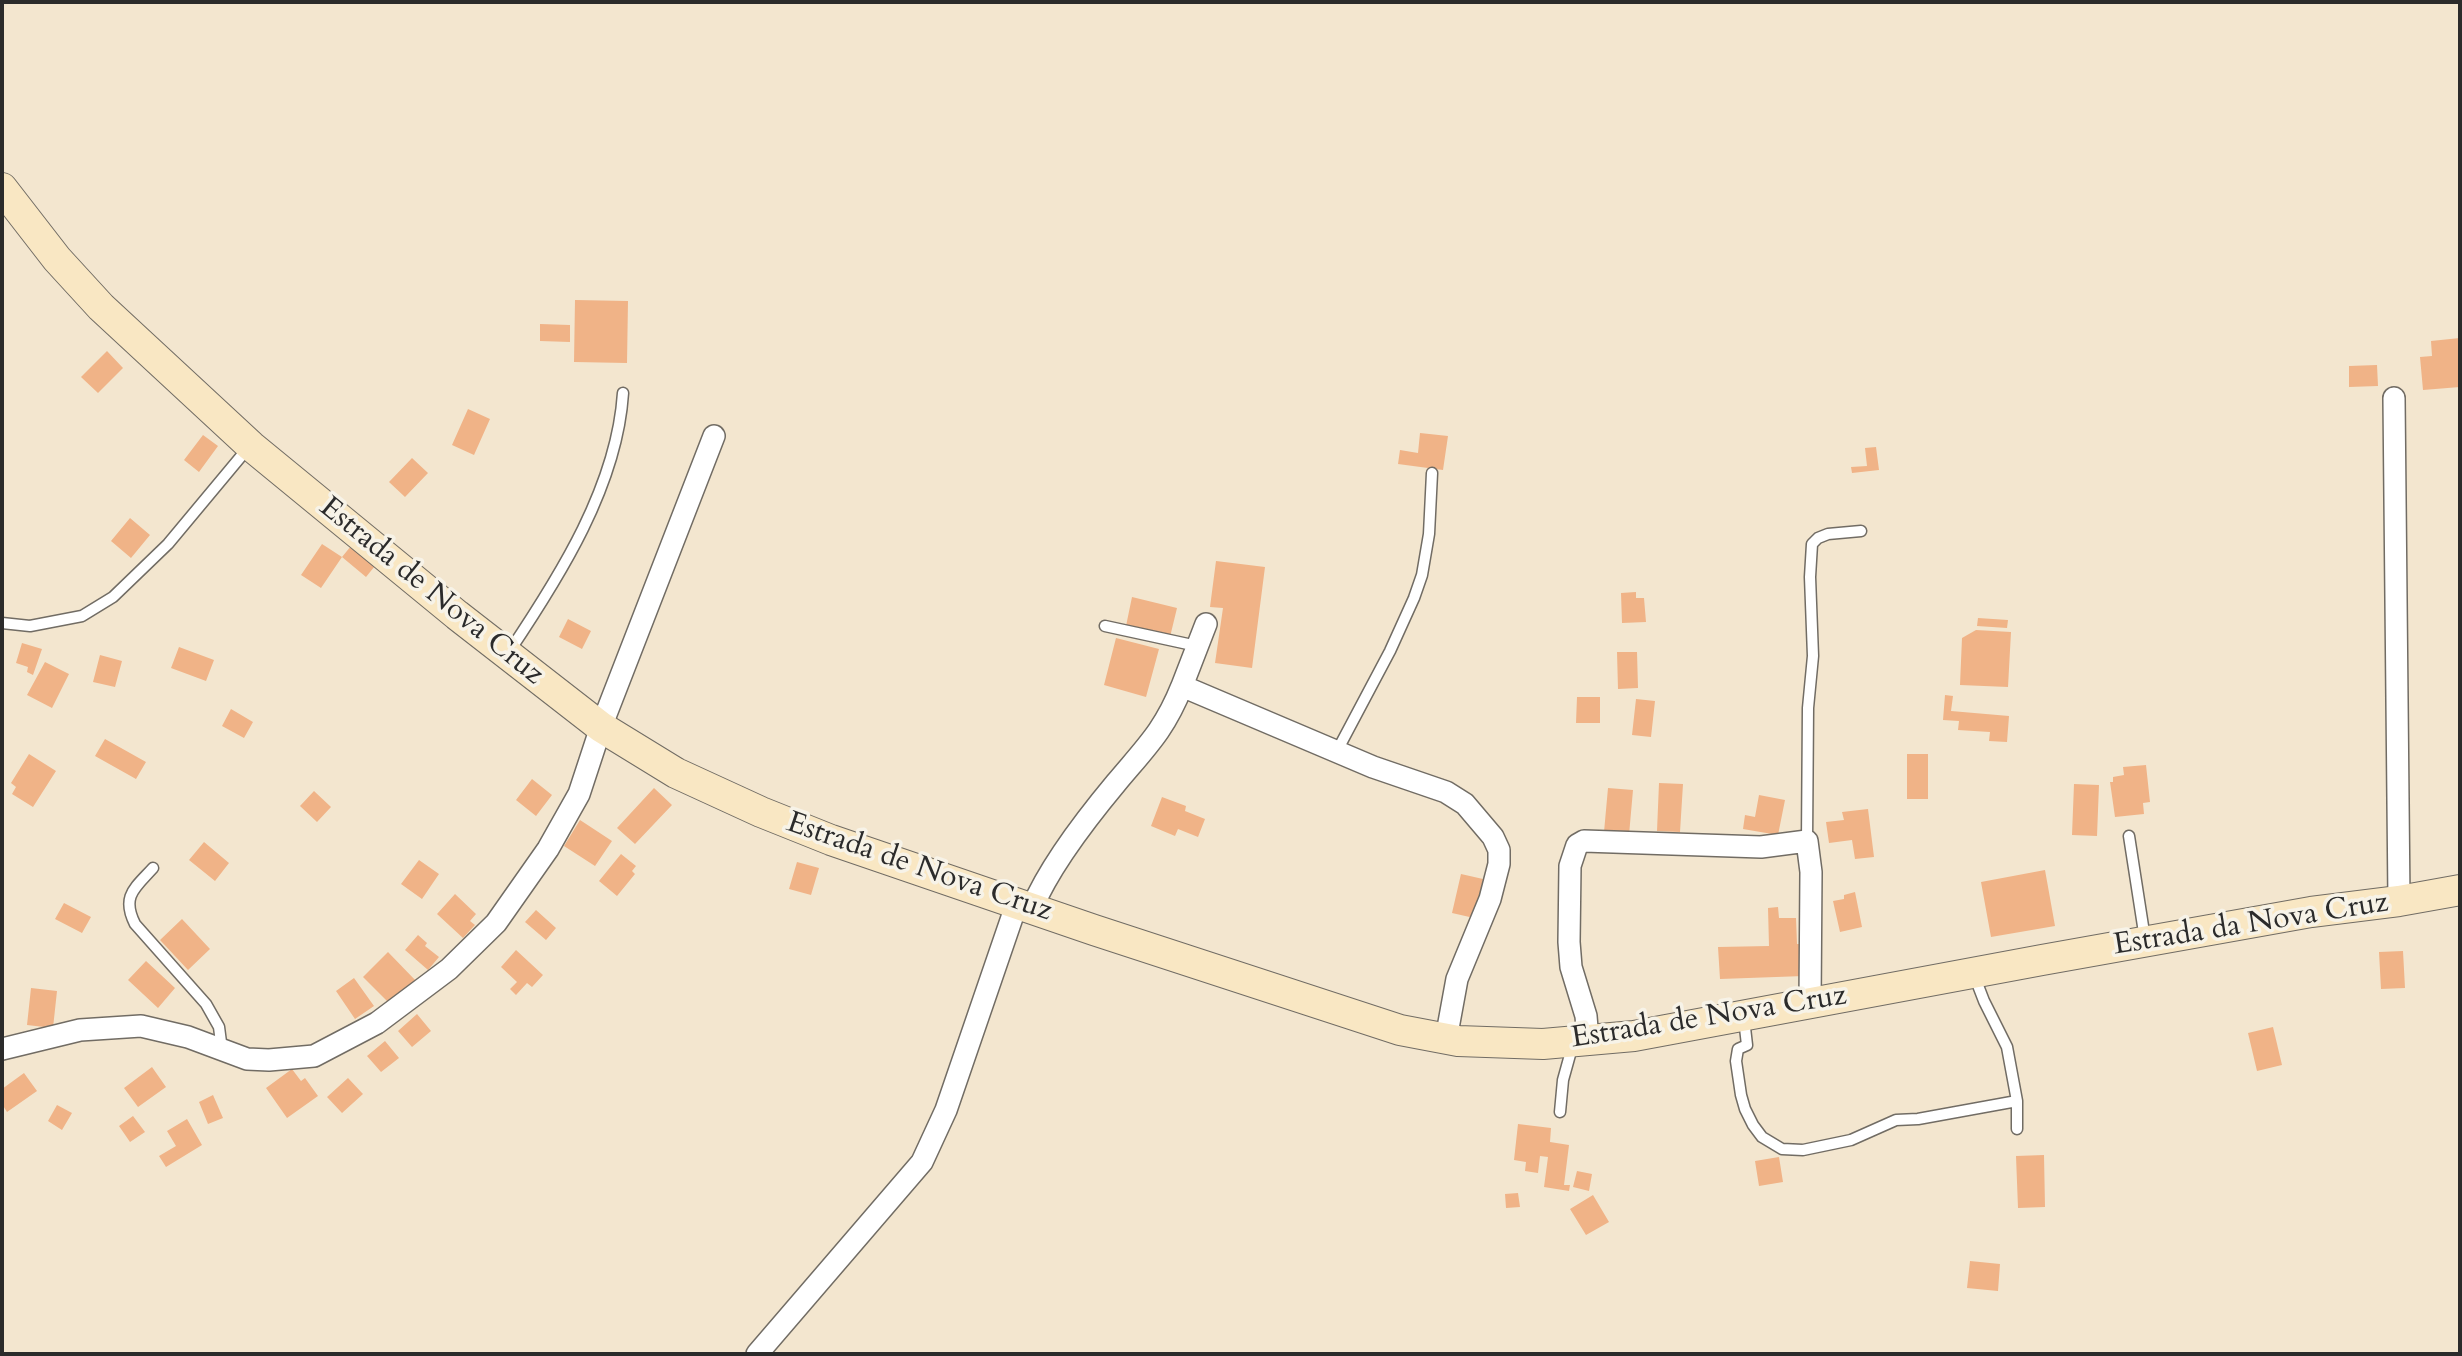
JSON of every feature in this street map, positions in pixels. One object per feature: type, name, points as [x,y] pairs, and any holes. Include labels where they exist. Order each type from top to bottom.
[{"type":"main road","name":"Estrada de Nova Cruz","points":[[2,188],[57,259],[102,307],[180,382],[251,446],[508,654],[601,727],[676,773],[831,840],[1387,1025],[1446,1039],[1544,1044],[1634,1036],[2042,960]]},
{"type":"main road","name":"Estrada da Nova Cruz","points":[[2042,960],[2311,912],[2460,890]]},
{"type":"street","points":[[2395,398],[2399,901]]},
{"type":"street","points":[[2,1049],[80,1030],[141,1026],[188,1037],[247,1059],[314,1056],[377,1023],[449,969],[496,923],[548,849],[579,794],[601,727],[714,436]]},
{"type":"street","points":[[757,1354],[922,1162],[946,1110],[1025,906],[1039,891],[1115,784],[1165,725],[1206,624]]},
{"type":"street","points":[[1182,686],[1373,767],[1446,792],[1465,804],[1493,836],[1499,850],[1499,864],[1490,898],[1457,979],[1446,1039]]},
{"type":"street","points":[[1581,1041],[1586,1016],[1571,967],[1570,866],[1577,845],[1584,841],[1761,847],[1807,841],[1811,872],[1810,1003]]},
{"type":"lane","points":[[508,654],[535,613],[597,499],[617,440],[623,393]]},
{"type":"lane","points":[[2,623],[30,626],[82,616],[113,597],[168,544],[251,446]]},
{"type":"lane","points":[[1337,751],[1390,651],[1422,575],[1429,534],[1432,473]]},
{"type":"lane","points":[[1807,841],[1808,708],[1813,656],[1810,577],[1812,544],[1828,534],[1861,531]]},
{"type":"lane","points":[[1105,626],[1197,646]]},
{"type":"lane","points":[[2129,836],[2146,942]]},
{"type":"lane","points":[[153,868],[128,899],[128,910],[135,924],[206,1004],[219,1027],[222,1050]]},
{"type":"lane","points":[[1973,973],[2007,1047],[2017,1101],[2017,1129]]},
{"type":"lane","points":[[1744,1016],[1748,1041],[1747,1045],[1738,1049],[1736,1062],[1741,1096],[1753,1125],[1762,1137],[1782,1149],[1803,1150],[1851,1140],[1896,1120],[1918,1119],[2017,1101]]},
{"type":"lane","points":[[1560,1112],[1563,1080],[1581,1041]]},
{"type":"building","points":[[575,300],[628,301],[627,363],[574,362]]},
{"type":"building","points":[[540,324],[570,325],[570,342],[540,341]]},
{"type":"building","points":[[2460,338],[2460,387],[2423,390],[2420,357],[2432,356],[2431,341]]},
{"type":"building","points":[[107,351],[123,368],[98,393],[81,377]]},
{"type":"building","points":[[2377,365],[2378,386],[2349,387],[2349,366]]},
{"type":"building","points":[[468,409],[490,419],[474,455],[452,445]]},
{"type":"building","points":[[1420,433],[1448,436],[1443,470],[1398,464],[1400,450],[1418,453]]},
{"type":"building","points":[[203,435],[218,446],[199,472],[184,460]]},
{"type":"building","points":[[1876,447],[1879,470],[1852,473],[1851,467],[1867,466],[1865,448]]},
{"type":"building","points":[[412,458],[428,473],[405,497],[389,482]]},
{"type":"building","points":[[130,518],[150,535],[131,558],[111,541]]},
{"type":"building","points":[[322,544],[342,557],[321,588],[301,575]]},
{"type":"building","points":[[351,546],[379,561],[366,577],[342,557]]},
{"type":"building","points":[[1216,561],[1265,567],[1252,668],[1215,663],[1223,608],[1210,607]]},
{"type":"building","points":[[1636,592],[1636,598],[1644,598],[1646,622],[1622,623],[1621,593]]},
{"type":"building","points":[[1132,597],[1177,608],[1170,637],[1126,626]]},
{"type":"building","points":[[1978,618],[2008,620],[2007,628],[1977,626]]},
{"type":"building","points":[[568,619],[591,631],[582,649],[559,637]]},
{"type":"building","points":[[1976,630],[2011,632],[2008,687],[1960,685],[1962,638]]},
{"type":"building","points":[[1116,638],[1159,649],[1146,697],[1104,685]]},
{"type":"building","points":[[22,643],[42,649],[33,675],[27,672],[28,667],[16,663]]},
{"type":"building","points":[[179,647],[214,660],[206,681],[171,668]]},
{"type":"building","points":[[1617,652],[1637,652],[1638,688],[1618,689]]},
{"type":"building","points":[[100,655],[122,661],[115,687],[93,682]]},
{"type":"building","points":[[45,662],[69,674],[52,708],[27,695]]},
{"type":"building","points":[[1945,695],[1953,696],[1951,711],[2009,716],[2007,742],[1989,741],[1990,732],[1958,730],[1959,721],[1943,720]]},
{"type":"building","points":[[1577,697],[1600,697],[1600,723],[1576,723]]},
{"type":"building","points":[[1636,699],[1655,701],[1651,737],[1632,735]]},
{"type":"building","points":[[231,709],[253,722],[244,738],[222,726]]},
{"type":"building","points":[[105,739],[146,762],[136,779],[95,756]]},
{"type":"building","points":[[29,754],[56,771],[33,807],[12,794],[16,787],[11,783]]},
{"type":"building","points":[[1907,754],[1928,754],[1928,799],[1907,799]]},
{"type":"building","points":[[2146,765],[2150,802],[2143,803],[2144,814],[2115,817],[2110,782],[2113,782],[2113,777],[2124,775],[2123,767]]},
{"type":"building","points":[[532,779],[552,795],[536,816],[516,800]]},
{"type":"building","points":[[1659,783],[1683,784],[1680,832],[1657,831]]},
{"type":"building","points":[[2074,784],[2099,785],[2097,836],[2072,835]]},
{"type":"building","points":[[654,788],[672,805],[635,844],[617,828]]},
{"type":"building","points":[[1608,788],[1633,790],[1629,835],[1604,832]]},
{"type":"building","points":[[314,791],[331,807],[317,822],[300,806]]},
{"type":"building","points":[[1759,795],[1785,800],[1778,835],[1743,829],[1745,815],[1755,817]]},
{"type":"building","points":[[1162,797],[1186,806],[1185,811],[1205,819],[1198,837],[1178,829],[1175,836],[1151,826]]},
{"type":"building","points":[[1868,809],[1874,857],[1855,859],[1852,840],[1829,843],[1826,822],[1844,820],[1842,812]]},
{"type":"building","points":[[580,820],[612,841],[595,866],[564,846]]},
{"type":"building","points":[[204,842],[229,863],[215,881],[189,860]]},
{"type":"building","points":[[621,854],[636,866],[632,871],[635,874],[617,896],[599,881]]},
{"type":"building","points":[[419,860],[439,874],[422,899],[401,884]]},
{"type":"building","points":[[797,862],[819,868],[811,895],[789,889]]},
{"type":"building","points":[[2045,870],[2055,926],[1991,937],[1981,882]]},
{"type":"building","points":[[1461,874],[1483,879],[1474,918],[1452,913]]},
{"type":"building","points":[[1855,892],[1862,927],[1840,932],[1833,901],[1844,899],[1844,895]]},
{"type":"building","points":[[455,894],[476,914],[470,921],[475,925],[463,938],[437,914]]},
{"type":"building","points":[[64,903],[91,917],[82,933],[55,919]]},
{"type":"building","points":[[1778,907],[1779,918],[1796,918],[1797,944],[1803,944],[1804,976],[1720,979],[1718,947],[1769,946],[1768,908]]},
{"type":"building","points":[[536,910],[556,928],[546,940],[525,922]]},
{"type":"building","points":[[182,919],[210,949],[188,970],[160,940]]},
{"type":"building","points":[[418,935],[427,943],[425,946],[439,957],[428,970],[405,950]]},
{"type":"building","points":[[516,950],[543,975],[532,987],[527,983],[516,995],[510,989],[517,982],[501,967]]},
{"type":"building","points":[[2403,951],[2405,988],[2381,989],[2379,952]]},
{"type":"building","points":[[388,952],[417,982],[392,1006],[363,977]]},
{"type":"building","points":[[146,961],[175,988],[158,1008],[128,980]]},
{"type":"building","points":[[354,978],[374,1006],[355,1019],[336,991]]},
{"type":"building","points":[[31,988],[57,991],[53,1028],[27,1025]]},
{"type":"building","points":[[417,1014],[431,1031],[412,1047],[398,1031]]},
{"type":"building","points":[[2273,1027],[2282,1065],[2257,1071],[2248,1033]]},
{"type":"building","points":[[385,1041],[399,1058],[381,1072],[367,1056]]},
{"type":"building","points":[[152,1067],[166,1087],[138,1107],[124,1088]]},
{"type":"building","points":[[292,1069],[301,1081],[305,1078],[318,1096],[287,1118],[266,1088]]},
{"type":"building","points":[[24,1073],[37,1091],[7,1112],[2,1104],[2,1089]]},
{"type":"building","points":[[348,1078],[363,1094],[342,1113],[327,1097]]},
{"type":"building","points":[[213,1095],[223,1118],[208,1124],[199,1102]]},
{"type":"building","points":[[57,1105],[72,1113],[62,1130],[48,1121]]},
{"type":"building","points":[[133,1116],[145,1132],[130,1142],[119,1126]]},
{"type":"building","points":[[187,1119],[202,1145],[166,1167],[159,1156],[176,1146],[167,1131]]},
{"type":"building","points":[[1518,1124],[1551,1128],[1550,1142],[1569,1145],[1564,1185],[1570,1185],[1569,1191],[1544,1187],[1548,1157],[1540,1156],[1538,1173],[1525,1171],[1526,1162],[1514,1160]]},
{"type":"building","points":[[2044,1155],[2045,1207],[2018,1208],[2016,1156]]},
{"type":"building","points":[[1779,1157],[1783,1182],[1759,1186],[1755,1161]]},
{"type":"building","points":[[1577,1171],[1592,1174],[1589,1191],[1573,1187]]},
{"type":"building","points":[[1518,1193],[1520,1207],[1506,1208],[1505,1194]]},
{"type":"building","points":[[1593,1195],[1609,1222],[1586,1235],[1570,1209]]},
{"type":"building","points":[[1970,1261],[2000,1264],[1998,1291],[1967,1288]]}]
